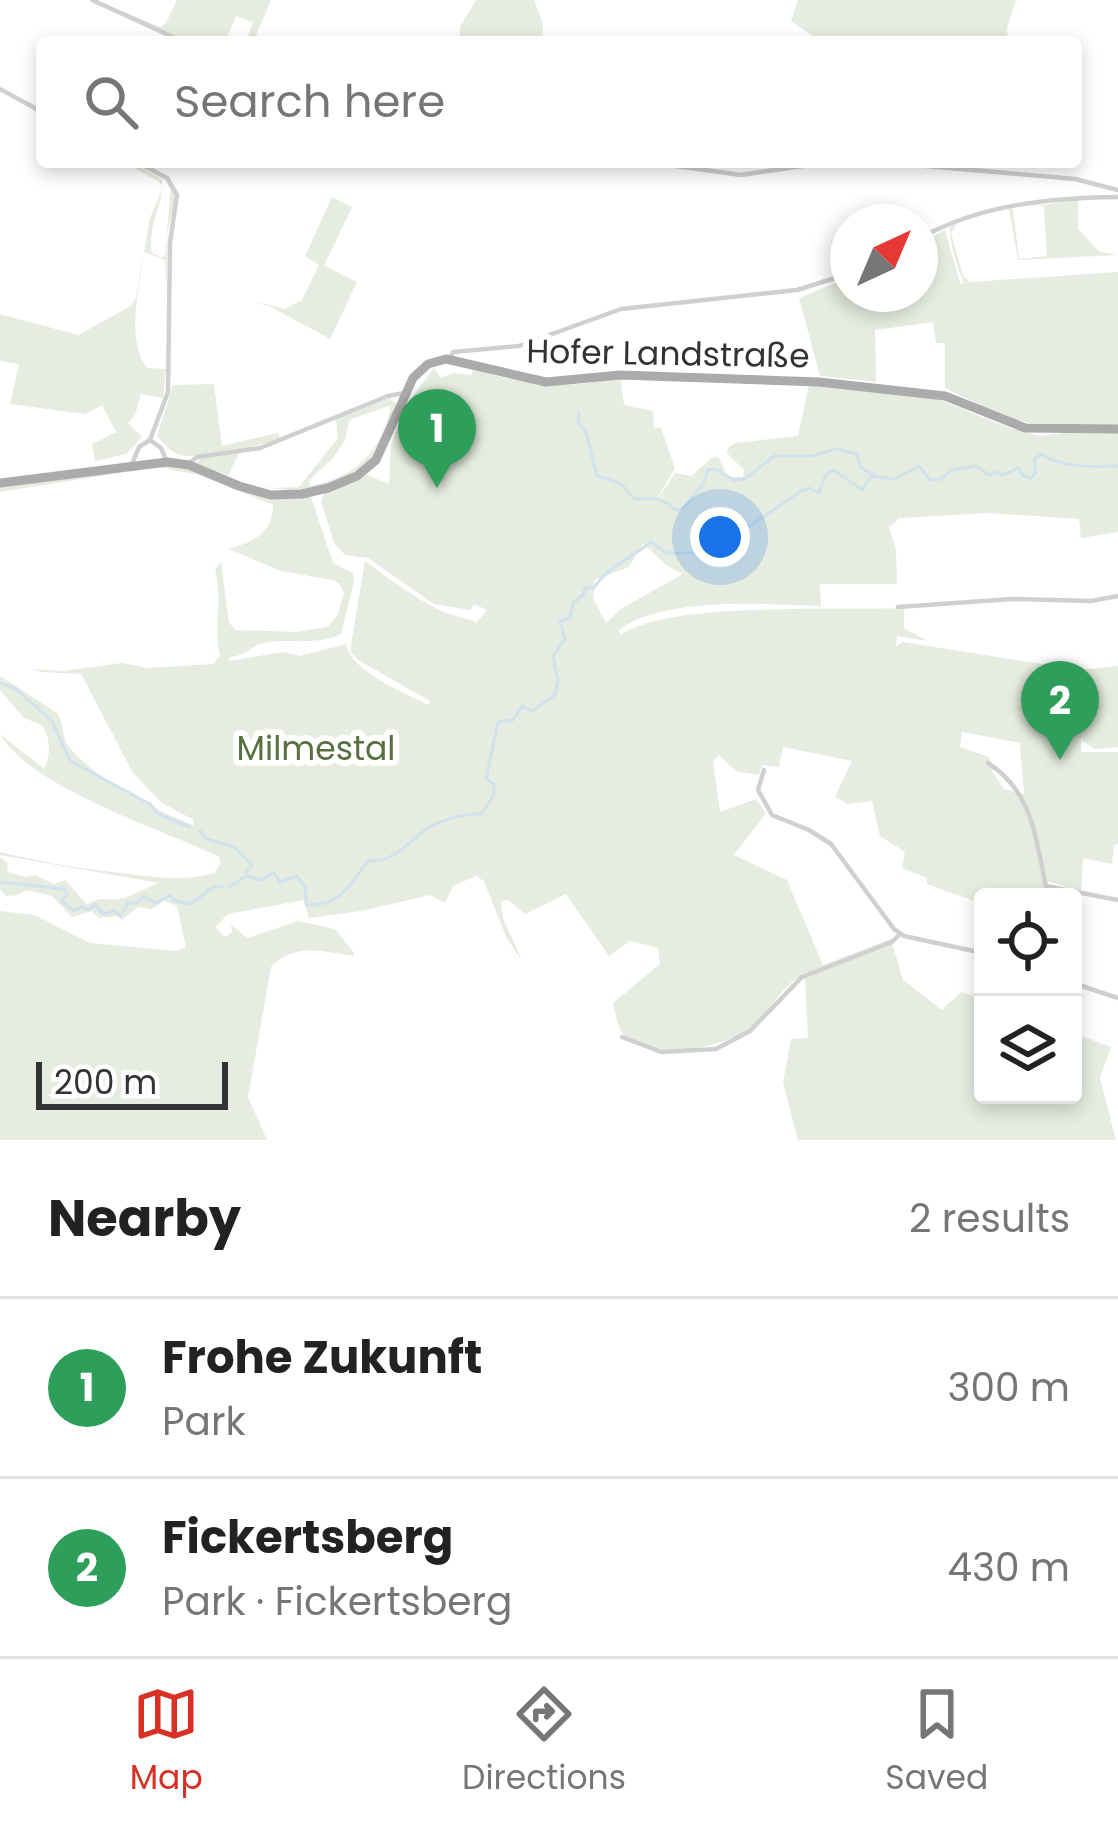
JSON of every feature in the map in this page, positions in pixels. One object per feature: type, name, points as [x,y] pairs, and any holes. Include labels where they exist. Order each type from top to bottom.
[{"type":"main road","points":[[0,483],[166,462],[189,465],[271,495],[328,488],[357,476],[376,460],[404,394],[420,370],[450,359]]},
{"type":"main road","name":"Hofer Landstraße","points":[[450,359],[532,381],[697,376],[876,388],[945,396],[1025,428],[1118,429]]},
{"type":"street","points":[[92,0],[171,36]]},
{"type":"street","points":[[0,89],[36,109]]},
{"type":"street","points":[[132,464],[139,447],[150,440],[168,392],[170,243],[177,195],[167,178],[148,168]]},
{"type":"street","points":[[690,168],[741,175],[788,168]]},
{"type":"street","points":[[949,168],[1075,179],[1118,193]]},
{"type":"street","points":[[938,229],[994,208],[1118,193]]},
{"type":"street","points":[[450,359],[453,352],[519,346],[621,309],[797,290],[830,280]]},
{"type":"street","points":[[189,465],[197,457],[260,448],[388,396],[404,394]]},
{"type":"street","points":[[150,440],[161,448],[166,462]]},
{"type":"street","points":[[898,607],[1012,599],[1091,602],[1118,596]]},
{"type":"street","points":[[988,763],[1011,779],[1027,805],[1046,886],[1118,900]]},
{"type":"street","points":[[764,770],[758,790],[772,815],[831,844],[900,934],[974,951]]},
{"type":"street","points":[[622,1037],[661,1052],[716,1049],[750,1031],[798,979],[892,942],[900,934]]},
{"type":"street","points":[[1082,986],[1118,998]]},
{"type":"green space","points":[[96,0],[160,27],[177,0],[271,0],[256,36],[248,36],[253,22],[236,16],[228,36],[174,36]]},
{"type":"green space","points":[[476,0],[534,0],[543,24],[542,36],[460,36],[460,27]]},
{"type":"green space","points":[[798,0],[1016,0],[1008,36],[813,36],[791,21]]},
{"type":"green space","points":[[134,168],[162,179],[162,186]]},
{"type":"green space","points":[[171,186],[175,199],[167,235],[166,295],[165,260],[144,252],[135,328],[147,368],[166,369],[163,398],[141,394],[128,423],[142,437],[126,454],[95,461],[92,444],[116,432],[102,405],[85,414],[10,404],[19,364],[0,361],[0,314],[78,335],[131,306],[150,218],[162,189],[151,243],[152,253],[165,255]]},
{"type":"green space","points":[[332,197],[352,207],[324,266],[357,282],[330,339],[253,301],[285,309],[302,300],[319,265],[305,256]]},
{"type":"green space","points":[[1078,199],[1078,229],[1100,252],[1118,255],[1018,260],[1009,209],[957,224],[951,233],[963,276],[970,282],[1118,272],[1118,425],[1029,423],[1006,418],[945,388],[945,343],[936,343],[933,322],[875,330],[876,382],[820,376],[799,298],[830,285],[830,312],[938,312],[938,234],[945,230],[964,284],[952,248],[950,226],[1012,208],[1019,259],[1047,256],[1044,206],[1036,206]]},
{"type":"green space","name":"Milmestal","points":[[434,368],[441,378],[453,373],[471,375],[473,370],[546,384],[582,384],[620,376],[624,405],[653,411],[654,428],[661,428],[675,468],[652,508],[675,473],[692,476],[711,458],[718,457],[728,477],[743,477],[744,470],[727,453],[735,443],[798,436],[809,385],[930,396],[1040,436],[1075,431],[1118,433],[1118,532],[1081,538],[1079,519],[988,513],[900,518],[889,527],[896,550],[897,584],[820,584],[821,606],[687,607],[637,620],[618,631],[621,635],[644,624],[715,612],[904,608],[904,628],[927,641],[897,636],[896,646],[903,642],[1080,670],[1118,666],[1118,747],[1094,749],[1081,739],[1081,752],[1118,752],[1118,844],[1112,864],[1083,858],[1081,888],[1047,881],[1044,888],[974,888],[974,901],[927,884],[927,878],[902,868],[905,852],[880,836],[872,801],[848,804],[835,797],[852,761],[783,747],[779,767],[762,765],[759,775],[736,771],[719,755],[713,761],[720,812],[756,799],[766,813],[734,855],[787,880],[823,965],[891,939],[903,980],[942,1010],[961,992],[974,996],[974,1104],[1082,1104],[1082,1036],[1111,1047],[1100,1078],[1116,1140],[798,1140],[783,1083],[791,1039],[808,1038],[805,979],[792,982],[753,1025],[734,1037],[681,1050],[645,1047],[621,1031],[613,1003],[660,964],[658,948],[630,941],[609,956],[566,894],[525,914],[508,900],[501,901],[503,918],[522,961],[506,937],[484,881],[476,876],[453,886],[445,903],[430,895],[309,918],[304,900],[228,914],[215,927],[225,937],[232,932],[231,925],[247,938],[298,921],[335,929],[354,953],[300,951],[271,967],[248,1097],[267,1140],[0,1140],[0,911],[35,915],[90,943],[176,951],[186,947],[177,906],[165,901],[151,909],[138,907],[122,920],[99,918],[91,911],[72,917],[52,896],[26,890],[6,896],[0,889],[0,858],[7,862],[8,872],[35,875],[54,884],[65,880],[87,905],[124,898],[159,883],[0,852],[164,878],[215,873],[221,862],[218,856],[67,789],[16,753],[0,734],[44,769],[48,741],[42,725],[24,718],[0,690],[0,676],[57,713],[67,744],[94,771],[145,803],[193,825],[194,820],[162,803],[133,773],[81,674],[34,669],[213,664],[220,656],[215,570],[221,562],[229,622],[235,630],[296,632],[328,627],[344,593],[339,583],[281,571],[229,549],[265,530],[273,505],[200,475],[157,467],[179,466],[230,486],[311,497],[333,563],[353,573],[341,634],[322,640],[264,643],[229,661],[283,652],[300,656],[346,644],[350,654],[368,672],[428,705],[430,701],[350,651],[365,561],[444,612],[476,623],[487,610],[474,604],[470,610],[434,604],[368,558],[345,555],[334,543],[321,501],[325,492],[367,475],[389,484],[391,445],[404,408]],"holes":[[[643,543],[683,574],[622,608],[606,623],[593,599],[595,580],[629,567]],[[962,732],[1020,743],[1024,794],[1004,789],[989,757],[960,747]]]},
{"type":"green space","points":[[214,384],[222,446],[278,433],[280,439],[200,455],[171,450],[157,436],[173,385]]},
{"type":"green space","points":[[390,398],[396,404],[378,451],[354,474],[333,485],[288,490],[274,488],[299,487],[338,438],[336,419]],"holes":[[[391,405],[374,448],[354,469],[310,486],[309,480],[345,440],[349,420]]]},
{"type":"green space","points":[[239,453],[228,475],[196,463],[201,458]]},
{"type":"green space","points":[[157,467],[0,492],[0,486]]},
{"type":"waterway","points":[[579,414],[597,476],[621,484],[635,499],[662,501],[675,510],[682,509],[702,486],[708,470],[745,479],[774,456],[812,456],[836,449],[857,454],[861,468],[876,476]]},
{"type":"waterway","points":[[229,887],[246,876],[262,880],[273,872],[280,882],[297,876],[305,888],[306,905],[328,902],[344,892],[369,860],[394,855],[437,823],[482,814],[494,794],[494,784],[486,779],[498,722],[513,720],[522,706],[532,711],[555,695],[558,680],[553,657],[565,639],[560,621],[570,618],[573,603],[584,588],[594,588],[651,542],[666,553],[695,553],[696,541],[715,519],[750,526],[801,491],[809,488],[819,493],[826,474],[834,470],[862,490],[871,476],[895,479],[919,466],[930,480],[976,466],[989,475],[1019,468],[1031,478],[1035,458],[1042,454],[1068,464],[1118,466]]},
{"type":"waterway","points":[[0,683],[16,689],[52,721],[70,761],[150,804],[158,814],[190,827]]},
{"type":"waterway","points":[[200,831],[207,839],[234,847],[252,865],[246,874]]},
{"type":"waterway","points":[[0,882],[64,889],[67,894],[62,901],[74,911],[89,910],[95,904],[103,914],[115,911],[120,916],[128,903],[143,897],[157,903],[170,895],[191,904],[213,887],[222,887]]},
{"type":"place","name":"Frohe Zukunft","points":[[437,488]]},
{"type":"place","name":"Fickertsberg","points":[[1060,760]]}]
